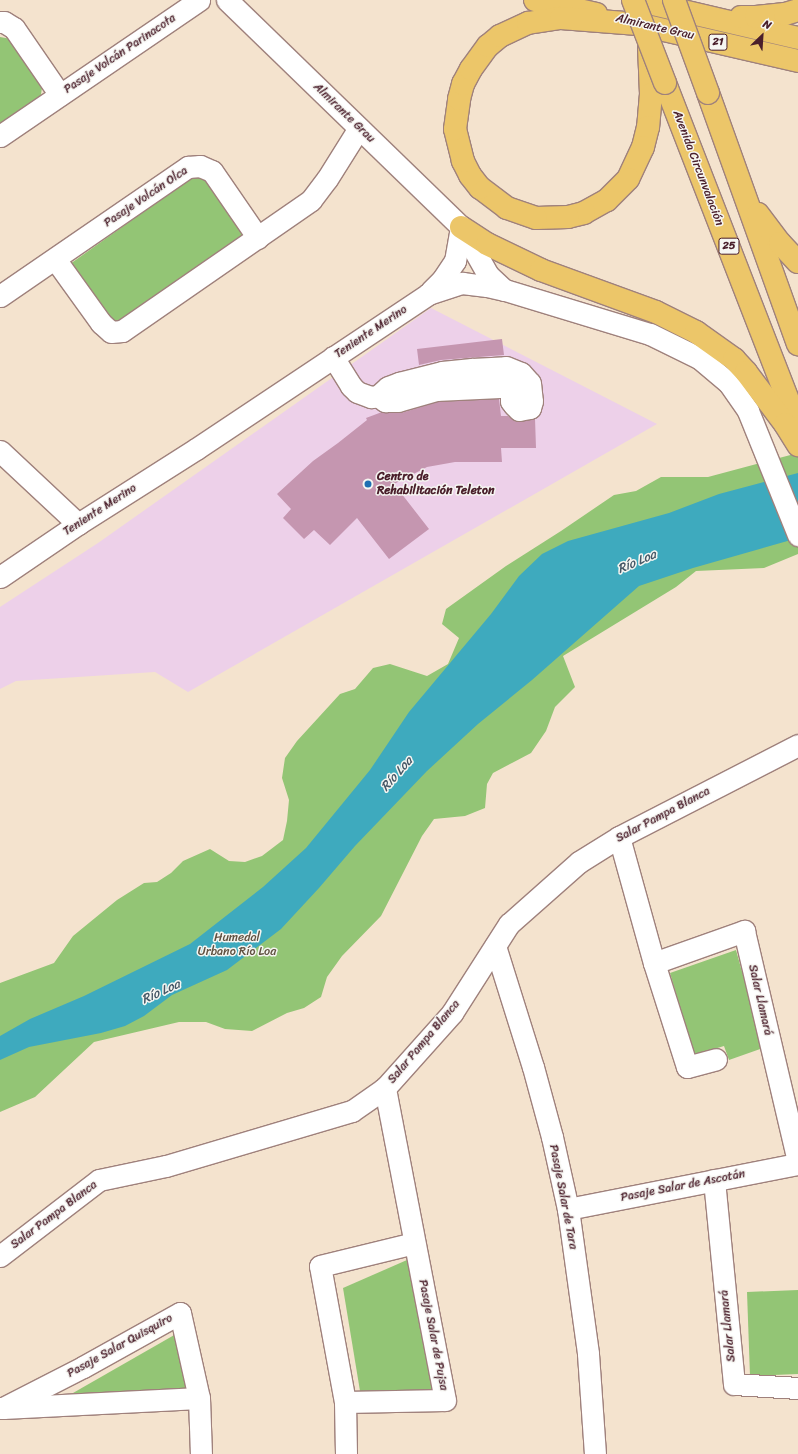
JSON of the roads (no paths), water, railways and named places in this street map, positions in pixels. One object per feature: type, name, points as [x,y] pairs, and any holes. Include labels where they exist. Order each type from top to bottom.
[{"type":"main road","name":"Almirante Grau","points":[[535,0],[643,32],[798,60]]},
{"type":"main road","name":"Almirante Grau","points":[[634,0],[706,15],[798,38]]},
{"type":"main road","name":"Avenida Circunvalación","points":[[634,0],[658,81],[787,414]]},
{"type":"main road","points":[[676,3],[798,344]]},
{"type":"main road","points":[[706,15],[756,17],[785,14],[798,10]]},
{"type":"main road","points":[[643,32],[561,18],[528,23],[500,36],[481,55],[471,69],[461,91],[455,129],[462,162],[470,176],[480,188],[507,208],[536,218],[568,217],[584,213],[602,204],[618,190],[636,165],[648,127],[658,81]]},
{"type":"main road","points":[[742,189],[766,226],[798,262]]},
{"type":"main road","points":[[461,227],[487,244],[541,270],[656,312],[696,332],[734,359],[787,414],[798,445]]},
{"type":"street","name":"Pasaje Volcán Parinacota","points":[[0,136],[199,0]]},
{"type":"street","name":"Almirante Grau","points":[[227,0],[461,227],[488,275],[505,290]]},
{"type":"street","name":"Pasaje Volcán Parinacota","points":[[0,22],[4,22],[14,28],[60,95]]},
{"type":"street","points":[[55,259],[101,323],[111,332],[122,331],[311,200],[327,179],[359,128]]},
{"type":"street","name":"Pasaje Volcán Olca","points":[[0,296],[188,168],[200,166],[212,171],[258,238]]},
{"type":"street","points":[[428,294],[442,280],[455,261],[461,227]]},
{"type":"street","name":"Teniente Merino","points":[[0,578],[78,524],[196,449],[428,294],[462,283],[505,290],[650,334],[699,358],[728,382],[748,411],[798,536]]},
{"type":"street","points":[[333,358],[351,386],[357,392],[371,396],[378,396],[381,400],[392,402],[436,390],[504,380],[531,388]]},
{"type":"street","points":[[0,451],[78,524]]},
{"type":"street","name":"Salar Pampa Blanca","points":[[0,1256],[99,1180],[166,1166],[352,1111],[385,1088],[452,1013],[509,924],[579,862],[619,837],[798,745]]},
{"type":"street","points":[[619,837],[654,963],[688,1067],[716,1059]]},
{"type":"street","name":"Salar Llamará","points":[[654,963],[744,931],[798,1161]]},
{"type":"street","name":"Pasaje Salar de Tara","points":[[495,946],[533,1067],[552,1138],[568,1209],[587,1347],[595,1454]]},
{"type":"street","name":"Pasaje Salar de Pujsa","points":[[344,1402],[445,1400],[385,1088]]},
{"type":"street","name":"Pasaje Salar de Ascotán","points":[[568,1209],[798,1164]]},
{"type":"street","name":"Salar Llamará","points":[[714,1180],[734,1384],[798,1388]]},
{"type":"street","points":[[346,1454],[344,1402],[320,1266],[414,1242]]},
{"type":"street","name":"Pasaje Salar Quisquiro","points":[[2,1408],[83,1367],[180,1313],[200,1398],[201,1454]]},
{"type":"street","name":"Pasaje Salar Quisquiro","points":[[2,1408],[200,1398]]},
{"type":"water","name":"Río Loa","points":[[798,473],[798,538],[693,568],[639,586],[532,680],[478,724],[427,771],[355,846],[281,929],[227,970],[172,995],[144,1016],[125,1026],[101,1033],[29,1047],[0,1060],[0,1036],[30,1019],[84,996],[190,944],[263,887],[306,848],[370,770],[409,712],[491,614],[519,576],[542,554],[568,541],[669,513],[719,494]]},
{"type":"place","name":"Centro de Rehabilitación Teleton","points":[[368,484]]},
{"type":"park label","name":"Humedal Urbano Río Loa","points":[[237,945]]}]
